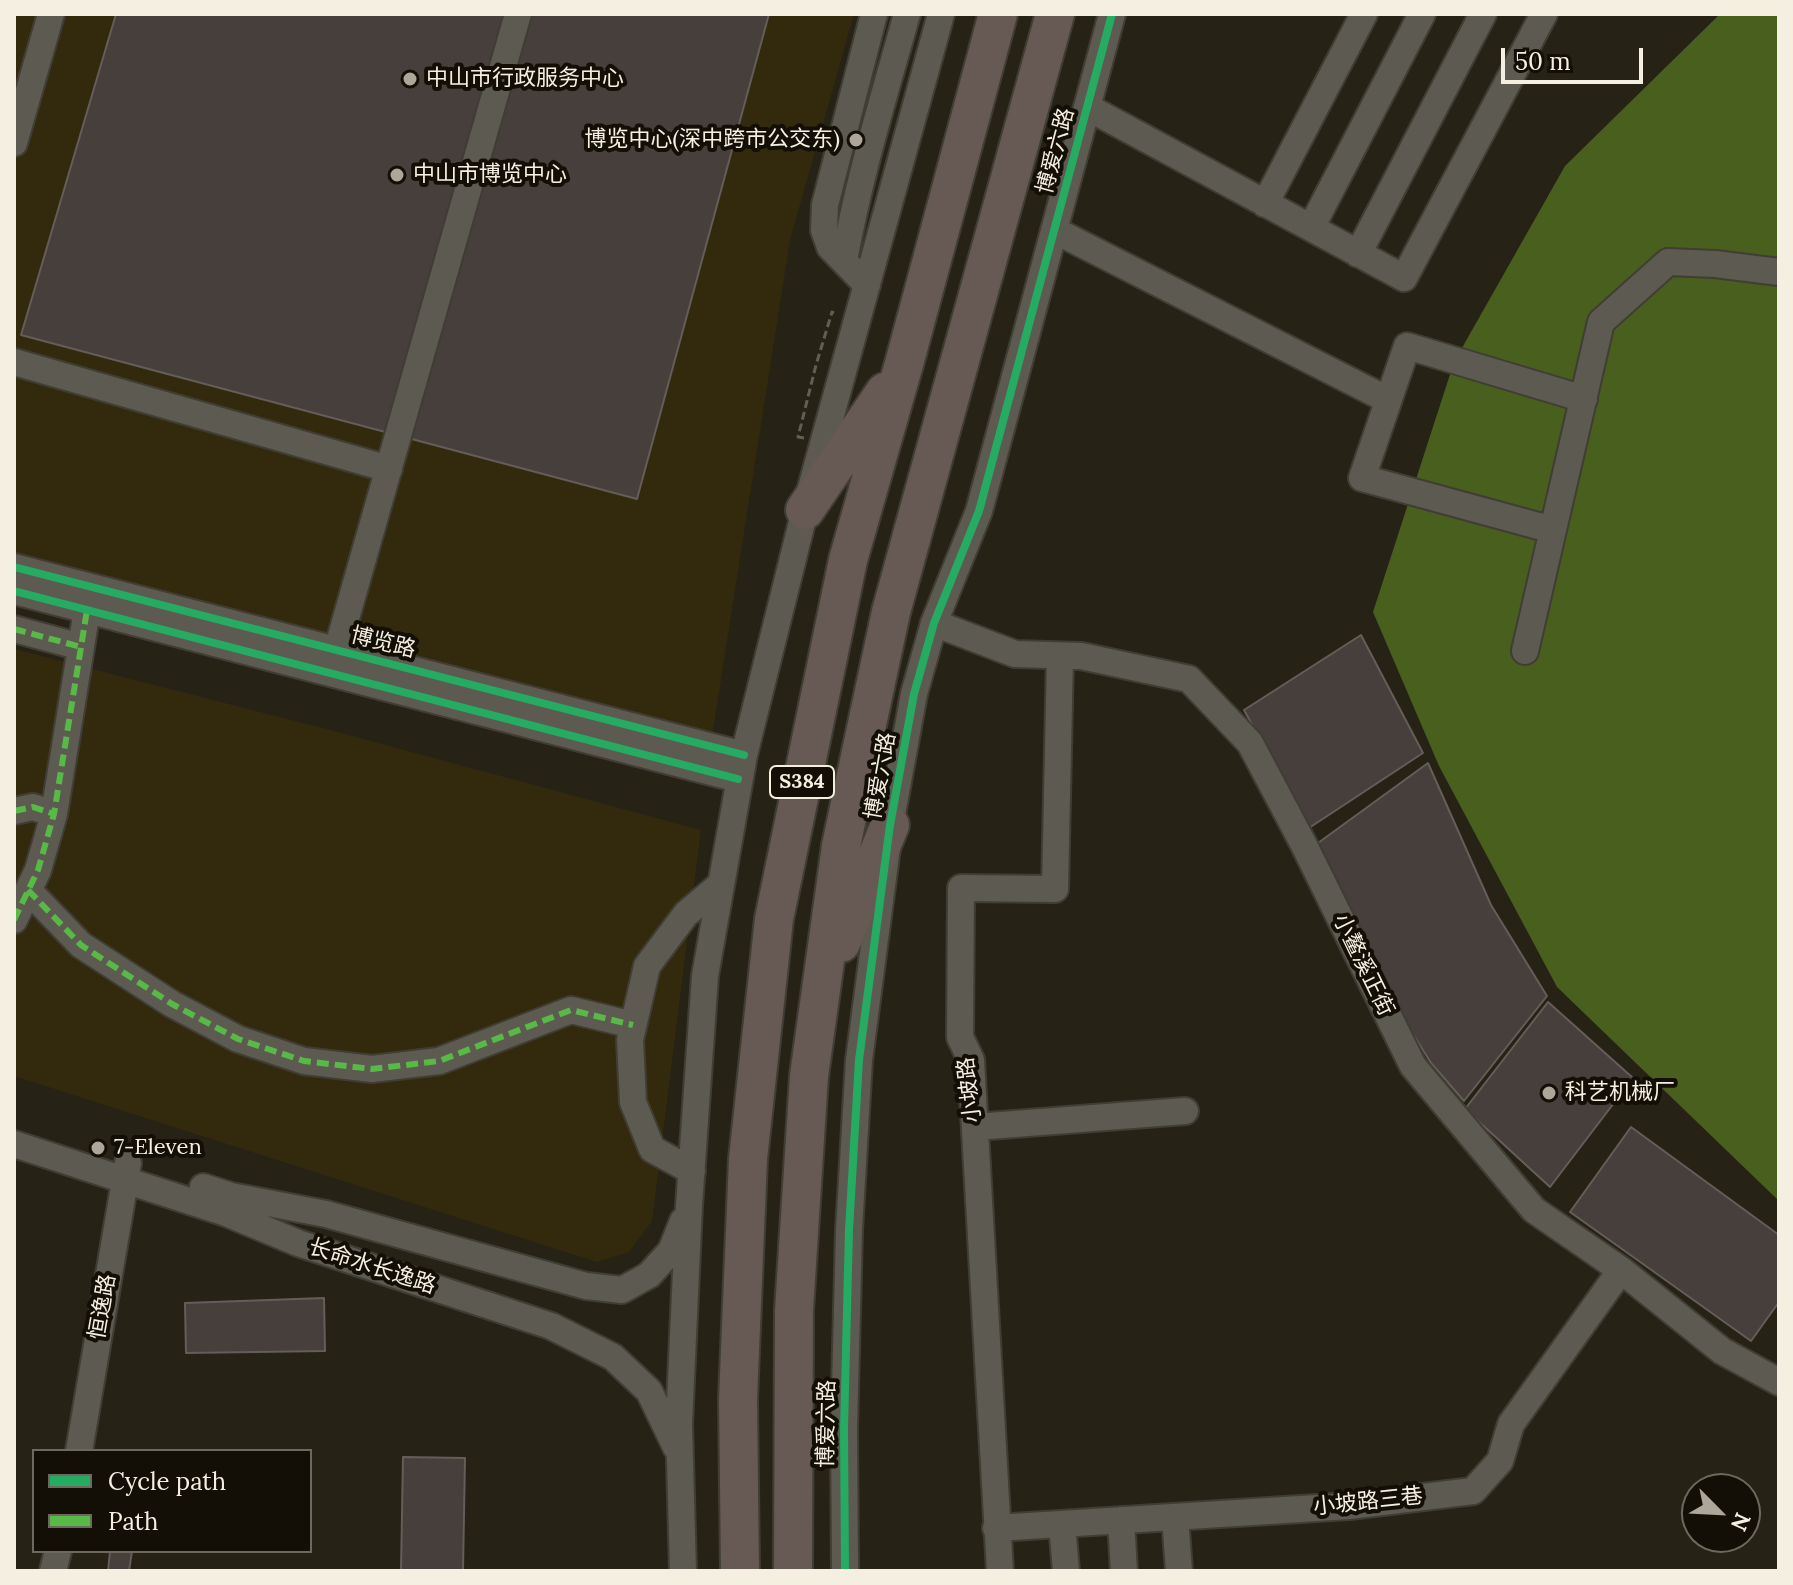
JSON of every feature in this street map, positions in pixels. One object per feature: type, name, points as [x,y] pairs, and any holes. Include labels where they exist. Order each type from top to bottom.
[{"type":"highway","name":"S384","points":[[740,1571],[738,1399],[748,1159],[774,919],[848,560],[998,14]]},
{"type":"highway","name":"博爱六路","points":[[793,1571],[794,1310],[809,1076],[841,846],[891,612],[1055,14]]},
{"type":"highway","points":[[805,510],[904,364]]},
{"type":"highway","points":[[820,993],[890,825]]},
{"type":"street","points":[[14,143],[51,14]]},
{"type":"street","points":[[337,650],[518,14]]},
{"type":"street","points":[[867,285],[830,247],[824,230],[825,205],[874,14]]},
{"type":"street","points":[[844,261],[867,159],[907,14]]},
{"type":"street","points":[[683,1571],[679,1424],[689,1206],[705,976],[720,885],[741,767],[805,510],[941,14]]},
{"type":"street","name":"博爱六路","points":[[845,1571],[844,1429],[849,1230],[859,1060],[890,825],[914,694],[934,623],[979,511],[1112,14]]},
{"type":"street","points":[[1265,204],[1364,14]]},
{"type":"street","points":[[1311,228],[1422,14]]},
{"type":"street","points":[[1358,254],[1483,14]]},
{"type":"street","points":[[1087,107],[1404,278],[1544,14]]},
{"type":"street","points":[[1054,230],[1388,400]]},
{"type":"street","points":[[1525,651],[1601,322],[1668,262],[1779,272]]},
{"type":"street","points":[[1553,530],[1362,478],[1407,346],[1584,399]]},
{"type":"street","points":[[14,362],[389,469]]},
{"type":"street","name":"博览路","points":[[15,573],[337,650],[741,767]]},
{"type":"street","name":"博览路","points":[[15,573],[87,610],[741,767]]},
{"type":"street","points":[[14,920],[38,870],[54,814],[87,610]]},
{"type":"street","name":"小鳌溪正街","points":[[934,623],[1015,654],[1081,656],[1189,679],[1250,743],[1413,1066],[1534,1210],[1621,1270],[1722,1351],[1779,1382]]},
{"type":"street","points":[[14,629],[81,647]]},
{"type":"street","name":"小坡路","points":[[1000,1571],[971,1060],[960,1037],[961,888],[1055,889],[1060,656]]},
{"type":"street","points":[[14,811],[33,807],[54,814]]},
{"type":"street","points":[[692,1171],[652,1149],[633,1102],[630,1040],[647,966],[686,914],[720,885]]},
{"type":"street","points":[[28,890],[81,945],[172,1004],[238,1039],[304,1061],[372,1069],[439,1061],[571,1010],[633,1025]]},
{"type":"street","points":[[975,1127],[1185,1111]]},
{"type":"street","name":"长命水长逸路","points":[[14,1125],[298,1243],[551,1326],[613,1357],[649,1391],[680,1455]]},
{"type":"street","name":"长命水长逸路","points":[[14,1144],[231,1196],[326,1214],[586,1286],[622,1290],[649,1275],[671,1251],[689,1206]]},
{"type":"street","name":"恒逸路","points":[[79,1449],[127,1171]]},
{"type":"street","name":"小坡路三巷","points":[[996,1528],[1349,1506],[1473,1491],[1500,1461],[1511,1424],[1621,1270]]},
{"type":"street","points":[[1175,1517],[1179,1571]]},
{"type":"street","points":[[1121,1520],[1124,1571]]},
{"type":"street","points":[[1062,1524],[1066,1571]]},
{"type":"shaded area","points":[[14,14],[854,14],[790,240],[712,736],[14,555]]},
{"type":"shaded area","points":[[14,649],[701,830],[652,1221],[629,1252],[597,1262],[14,1076]]},
{"type":"green space","points":[[1720,14],[1779,14],[1779,1201],[1557,987],[1439,766],[1373,612],[1454,362],[1565,166]]},
{"type":"building","name":"中山市博览中心","points":[[116,14],[769,14],[637,499],[21,335]]},
{"type":"building","points":[[1361,635],[1423,753],[1309,828],[1244,710]]},
{"type":"building","points":[[1428,763],[1491,905],[1547,996],[1464,1101],[1431,1063],[1393,1002],[1318,843]]},
{"type":"building","name":"科艺机械厂","points":[[1548,1002],[1633,1078],[1550,1187],[1465,1109]]},
{"type":"building","points":[[1631,1127],[1779,1235],[1779,1302],[1751,1341],[1570,1212]]},
{"type":"building","points":[[324,1298],[325,1351],[186,1353],[185,1303]]},
{"type":"building","points":[[403,1457],[465,1458],[463,1571],[401,1571]]},
{"type":"building","points":[[110,1553],[132,1553],[129,1571],[108,1571]]},
{"type":"marked path","points":[[14,920],[38,870],[54,814],[87,610]]},
{"type":"marked path","points":[[14,629],[81,647]]},
{"type":"marked path","points":[[14,811],[33,807],[54,814]]},
{"type":"marked path","points":[[28,890],[81,945],[172,1004],[238,1039],[304,1061],[372,1069],[439,1061],[571,1010],[633,1025]]},
{"type":"cycle path","points":[[845,1571],[844,1429],[849,1230],[859,1060],[890,825],[914,694],[934,623],[979,511],[1112,14]]},
{"type":"cycle path","points":[[14,567],[744,755]]},
{"type":"cycle path","points":[[14,591],[738,779]]},
{"type":"place","name":"中山市行政服务中心","points":[[410,79]]},
{"type":"place","name":"博览中心(深中跨市公交东)","points":[[856,140]]},
{"type":"place","name":"中山市博览中心","points":[[397,175]]},
{"type":"place","name":"科艺机械厂","points":[[1549,1093]]},
{"type":"place","name":"7-Eleven","points":[[98,1148]]}]
